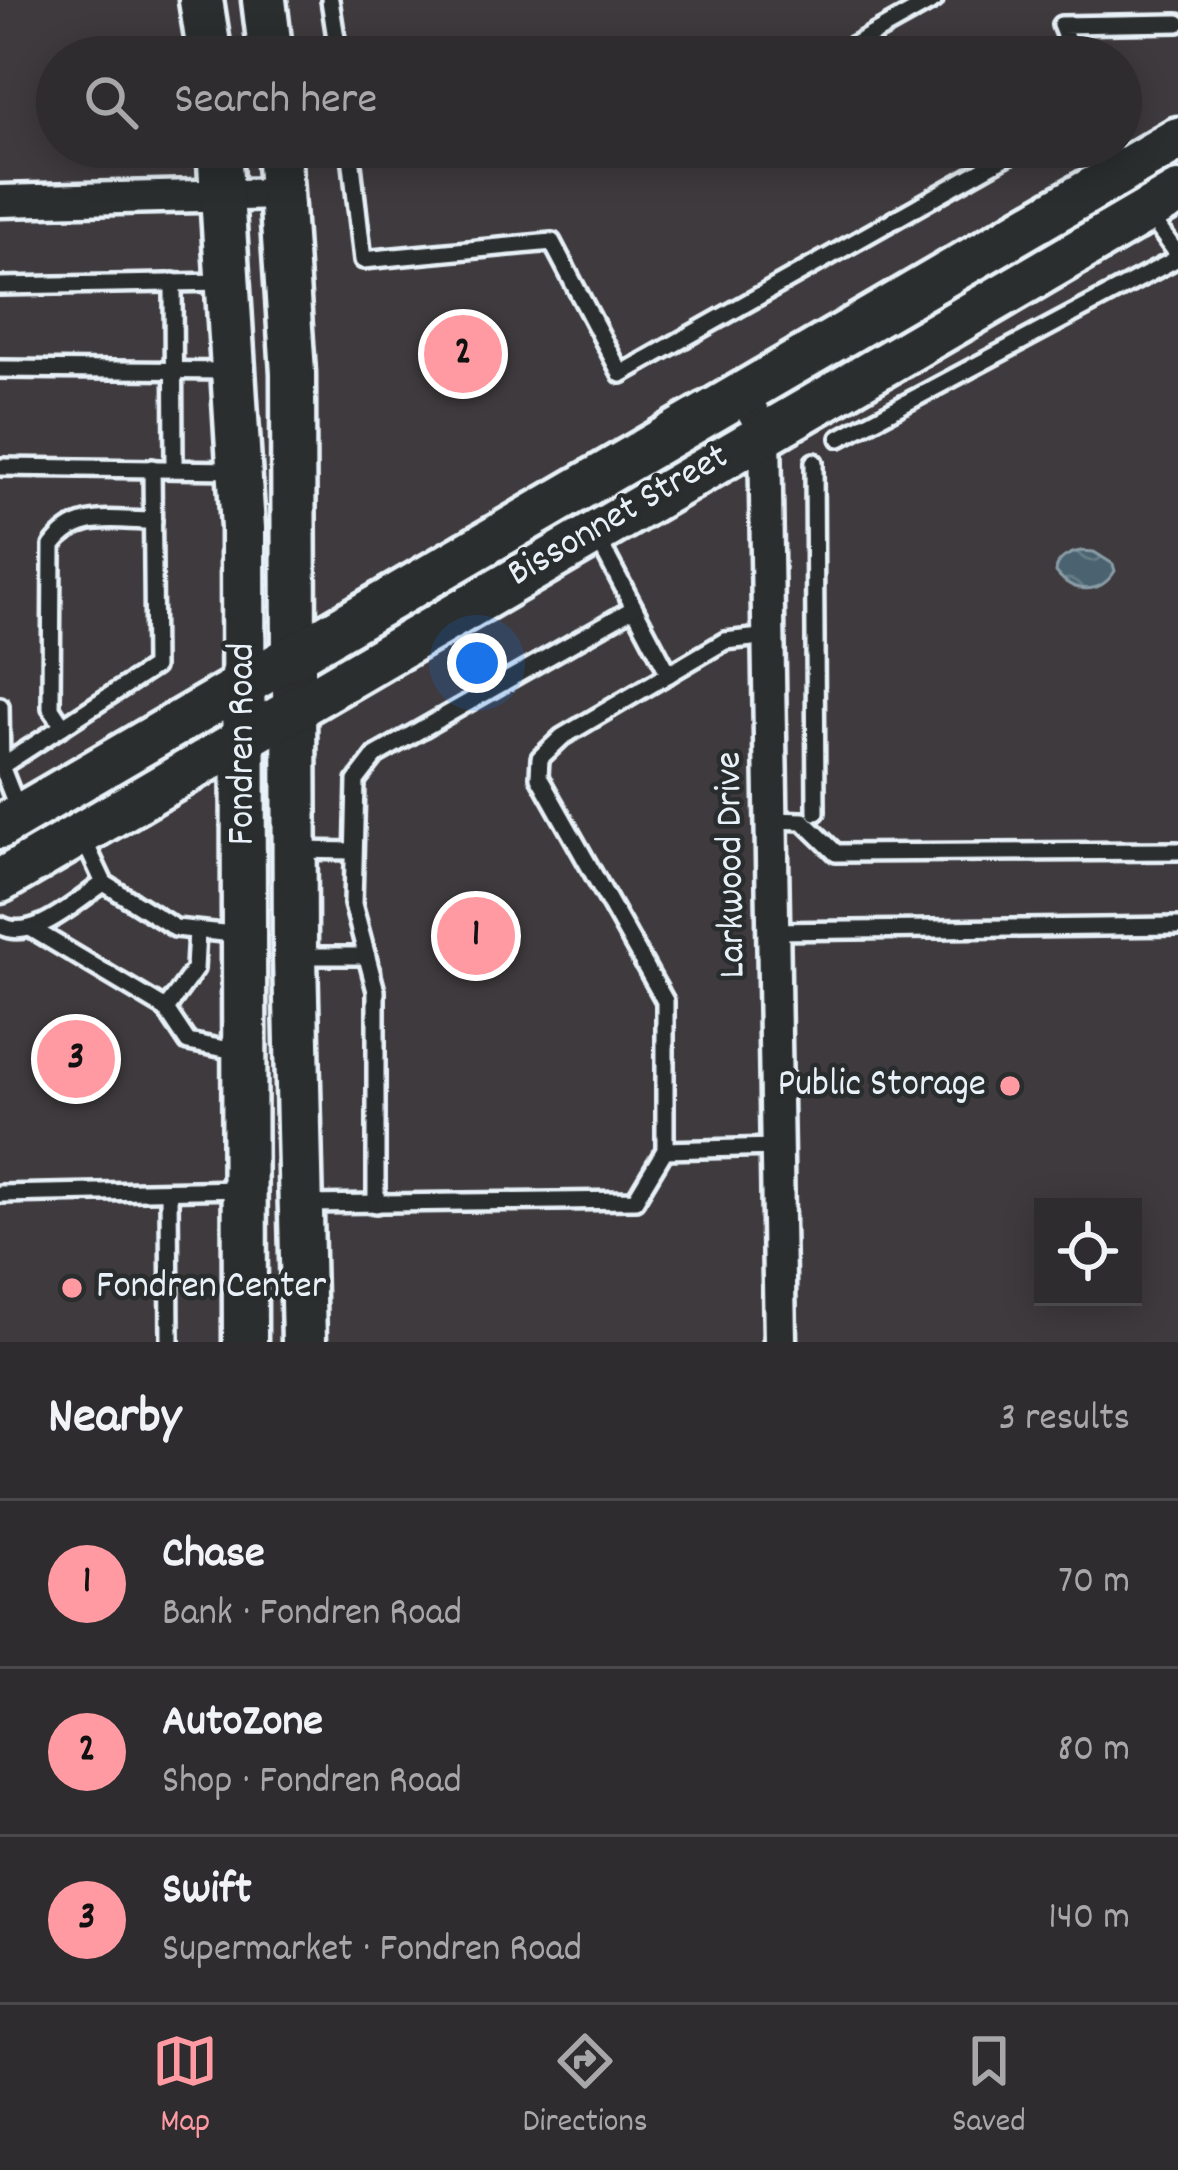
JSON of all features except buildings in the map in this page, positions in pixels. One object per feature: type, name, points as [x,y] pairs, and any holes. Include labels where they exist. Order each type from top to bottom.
[{"type":"main road","points":[[201,0],[207,36]]},
{"type":"main road","points":[[264,0],[268,36]]},
{"type":"main road","name":"Bissonnet Street","points":[[1142,155],[1178,139]]},
{"type":"main road","name":"Fondren Road","points":[[221,168],[240,470],[245,1342]]},
{"type":"main road","name":"Fondren Road","points":[[280,168],[292,373],[295,956],[304,1342]]},
{"type":"main road","name":"Bissonnet Street","points":[[10,821],[742,393],[1116,168]]},
{"type":"main road","points":[[1121,168],[1162,202]]},
{"type":"main road","name":"Bissonnet Street","points":[[0,881],[1162,202]]},
{"type":"main road","points":[[244,1190],[302,1204]]},
{"type":"street","points":[[0,201],[282,194]]},
{"type":"street","name":"Larkwood Drive","points":[[742,393],[765,433],[780,1342]]},
{"type":"lane","points":[[330,0],[336,36]]},
{"type":"lane","points":[[870,36],[934,0]]},
{"type":"lane","points":[[1066,36],[1061,25],[1178,23]]},
{"type":"lane","points":[[352,168],[363,260],[552,242],[621,374],[986,168]]},
{"type":"lane","points":[[840,439],[1178,256],[1162,202]]},
{"type":"lane","points":[[172,282],[175,468]]},
{"type":"lane","points":[[0,286],[230,282]]},
{"type":"lane","points":[[0,369],[235,371]]},
{"type":"lane","points":[[814,462],[816,812]]},
{"type":"lane","points":[[0,467],[240,470]]},
{"type":"lane","points":[[1,767],[154,667],[152,468]]},
{"type":"lane","points":[[63,727],[51,708],[52,546],[65,528],[82,520],[153,520]]},
{"type":"lane","points":[[594,531],[669,674]]},
{"type":"lane","points":[[376,1204],[376,991],[353,904],[356,782],[376,755],[634,608]]},
{"type":"lane","points":[[302,1204],[635,1200],[665,1150],[665,1000],[539,777],[540,758],[562,737],[725,641],[770,636]]},
{"type":"lane","points":[[0,706],[1,767],[10,821]]},
{"type":"lane","points":[[772,820],[803,821],[836,853],[1178,851]]},
{"type":"lane","points":[[81,834],[104,883],[175,928],[244,935]]},
{"type":"lane","points":[[294,850],[353,851]]},
{"type":"lane","points":[[0,925],[11,931],[32,929],[104,883]]},
{"type":"lane","points":[[773,931],[1178,926]]},
{"type":"lane","points":[[32,929],[166,1009],[188,1042],[244,1053]]},
{"type":"lane","points":[[166,1009],[195,969],[196,931]]},
{"type":"lane","points":[[295,956],[367,956]]},
{"type":"lane","points":[[665,1150],[776,1148]]},
{"type":"lane","points":[[0,1194],[244,1190]]},
{"type":"lane","points":[[169,1191],[170,1342]]},
{"type":"water","points":[[1094,552],[1113,564],[1115,571],[1109,579],[1094,588],[1078,588],[1056,572],[1064,557]]},
{"type":"place","name":"AutoZone","points":[[463,354]]},
{"type":"place","name":"Chase","points":[[476,936]]},
{"type":"place","name":"Swift","points":[[76,1059]]},
{"type":"place","name":"Public Storage","points":[[1010,1086]]},
{"type":"place","name":"Fondren Center","points":[[72,1288]]}]
